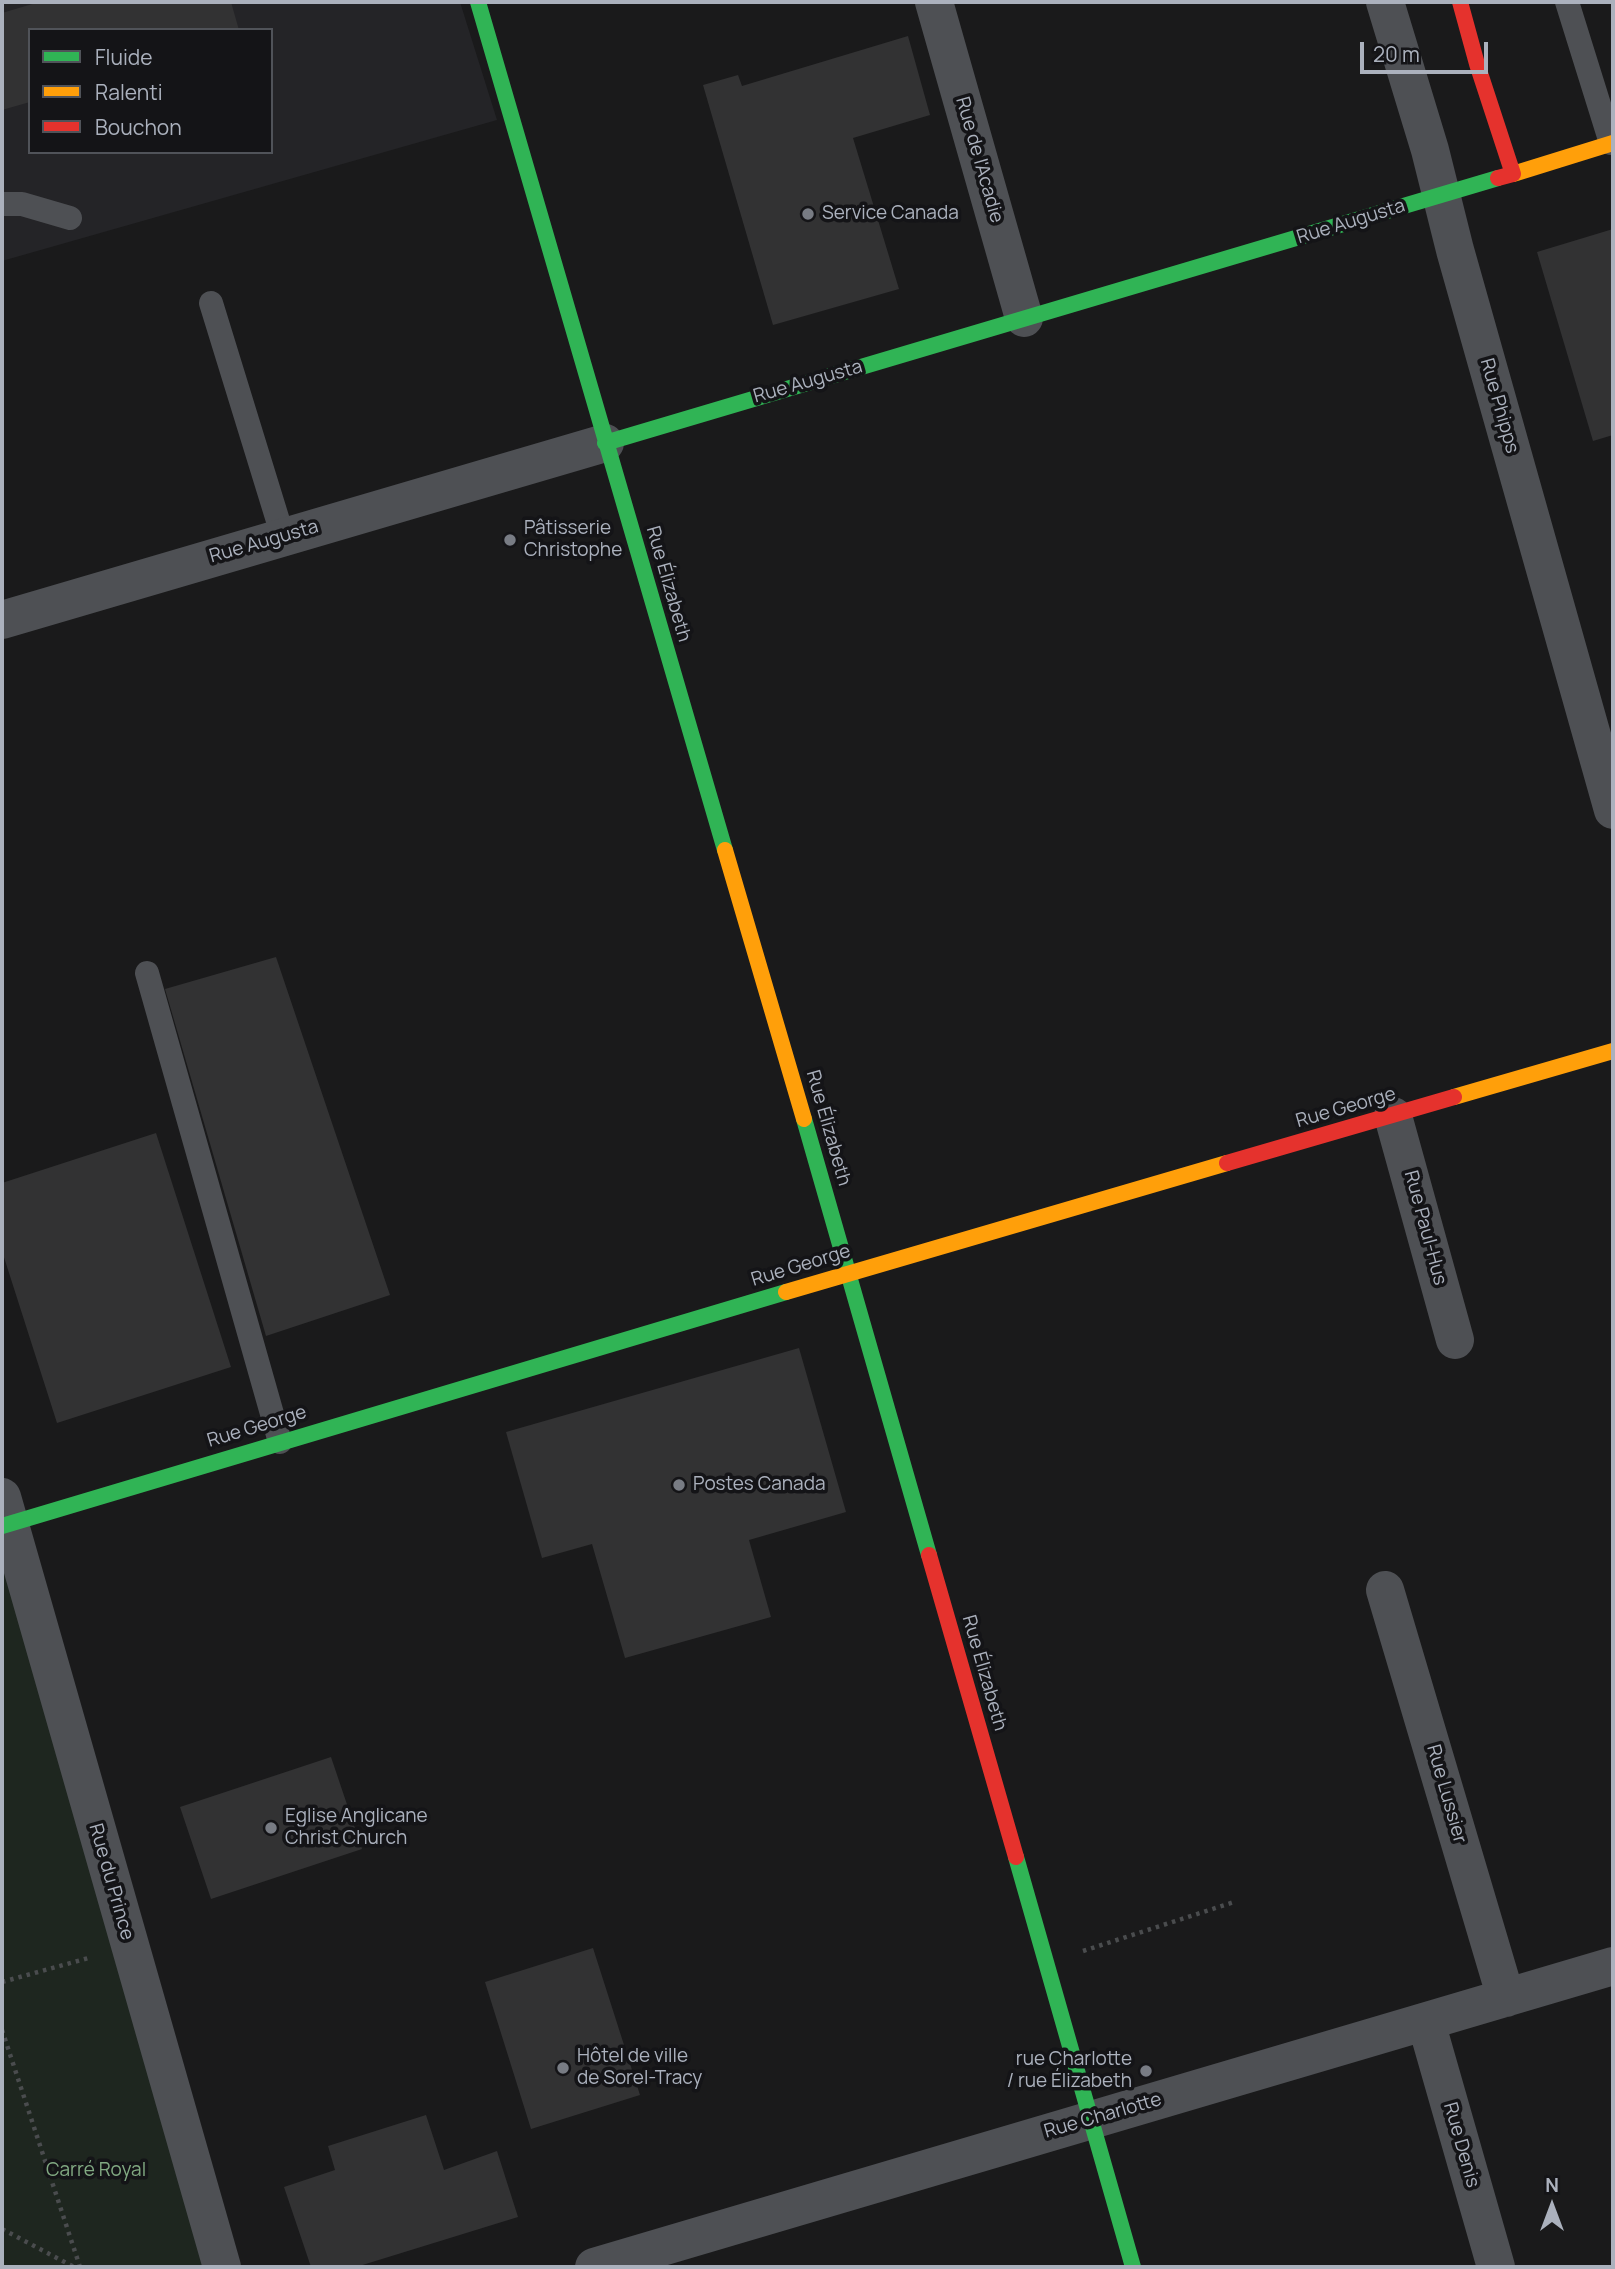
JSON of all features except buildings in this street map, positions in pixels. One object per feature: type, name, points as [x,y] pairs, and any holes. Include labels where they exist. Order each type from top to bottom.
[{"type":"main road","name":"Rue Élizabeth","points":[[478,2],[849,1274],[1133,2267]]},
{"type":"main road","points":[[1460,2],[1513,174]]},
{"type":"main road","name":"Rue Augusta","points":[[605,443],[1612,143]]},
{"type":"main road","name":"Rue George","points":[[4,1516],[281,1442],[1613,1051]]},
{"type":"street","name":"Rue de l'Acadie","points":[[934,2],[1024,318]]},
{"type":"street","name":"Rue Phipps","points":[[1385,2],[1613,810]]},
{"type":"street","name":"Rue Augusta","points":[[2,620],[605,443]]},
{"type":"street","name":"Rue Paul-Hus","points":[[1393,1116],[1455,1340]]},
{"type":"street","name":"Rue du Prince","points":[[4,1516],[222,2267]]},
{"type":"street","name":"Rue Lussier","points":[[1385,1590],[1506,1998]]},
{"type":"street","name":"Rue Charlotte","points":[[594,2267],[1613,1966]]},
{"type":"street","name":"Rue Denis","points":[[1426,2022],[1496,2267]]},
{"type":"lane","points":[[1567,2],[1612,143]]},
{"type":"lane","points":[[2,204],[22,204],[70,218]]},
{"type":"lane","points":[[211,303],[283,537]]},
{"type":"lane","points":[[147,973],[281,1442]]},
{"type":"path","points":[[1046,1963],[1234,1902]]},
{"type":"path","points":[[2,1982],[130,1947]]},
{"type":"path","points":[[2,2030],[80,2267]]},
{"type":"path","points":[[2,2229],[74,2267]]},
{"type":"shaded area","points":[[2,2],[460,2],[497,120],[2,261]]},
{"type":"green space","name":"Carré Royal","points":[[2,1533],[222,2267],[2,2267]]},
{"type":"traffic: fast","points":[[478,2],[725,850]]},
{"type":"traffic: fast","points":[[605,443],[1498,178]]},
{"type":"traffic: fast","points":[[804,1119],[929,1555]]},
{"type":"traffic: fast","points":[[2,1526],[786,1292]]},
{"type":"traffic: fast","points":[[1016,1857],[1133,2267]]},
{"type":"traffic: slow","points":[[1513,174],[1613,143]]},
{"type":"traffic: slow","points":[[725,850],[804,1119]]},
{"type":"traffic: slow","points":[[1454,1097],[1613,1051]]},
{"type":"traffic: slow","points":[[786,1292],[1227,1163]]},
{"type":"traffic: jam","points":[[1460,2],[1513,174],[1498,178]]},
{"type":"traffic: jam","points":[[1227,1163],[1454,1097]]},
{"type":"traffic: jam","points":[[929,1555],[1016,1857]]},
{"type":"place","name":"Service Canada","points":[[808,214]]},
{"type":"place","name":"Pâtisserie Christophe","points":[[510,540]]},
{"type":"place","name":"Postes Canada","points":[[679,1485]]},
{"type":"place","name":"Eglise Anglicane Christ Church","points":[[271,1828]]},
{"type":"place","name":"Hôtel de ville de Sorel-Tracy","points":[[563,2068]]},
{"type":"place","name":"rue Charlotte / rue Élizabeth","points":[[1146,2071]]}]
